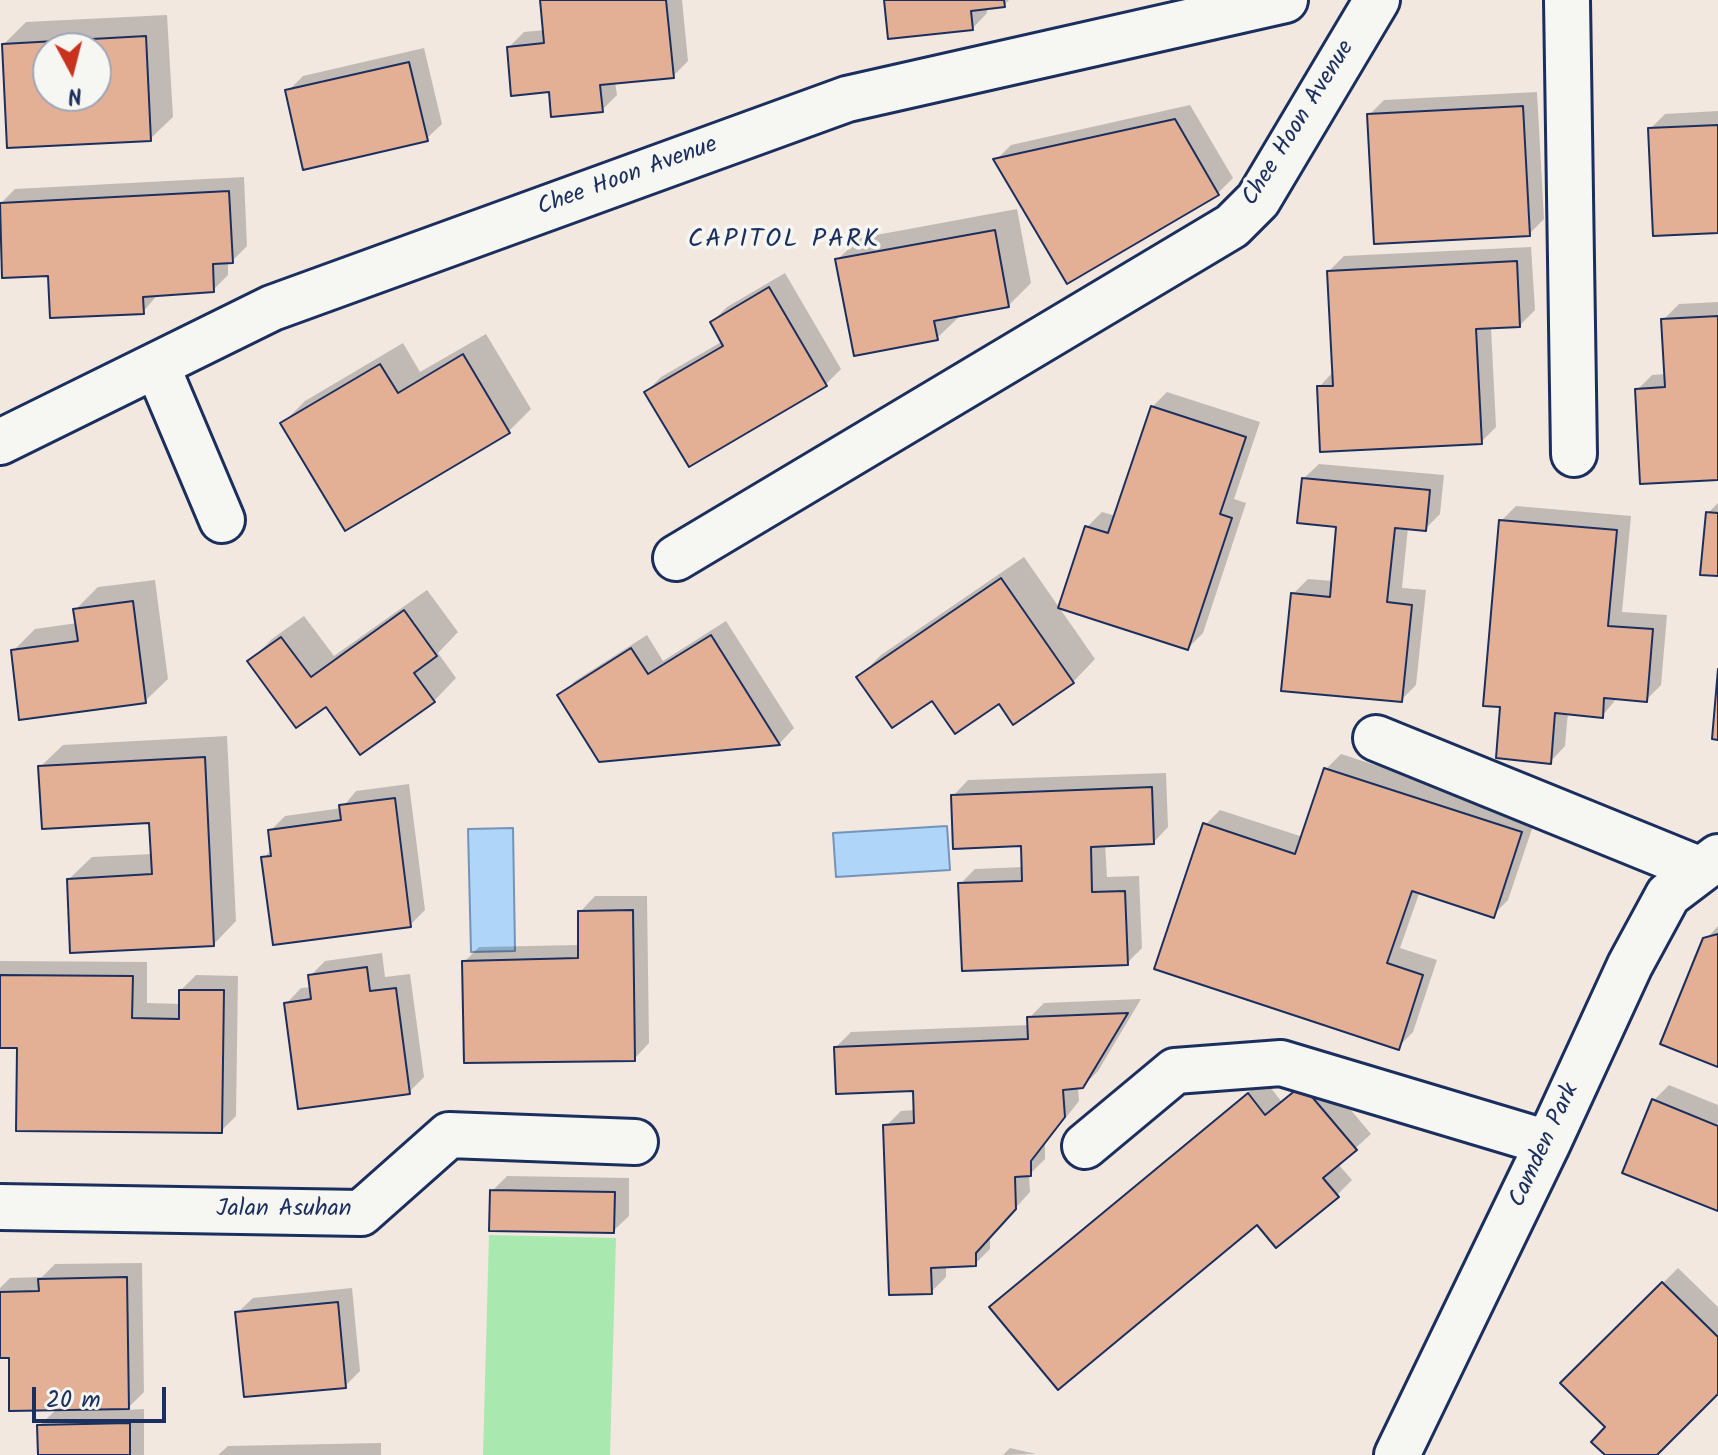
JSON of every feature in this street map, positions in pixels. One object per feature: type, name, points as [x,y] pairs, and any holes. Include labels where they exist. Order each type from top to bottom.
[{"type":"street","name":"Chee Hoon Avenue","points":[[0,442],[272,308],[847,99],[1285,0]]},
{"type":"street","name":"Chee Hoon Avenue","points":[[676,558],[1232,226],[1258,200],[1377,0]]},
{"type":"street","points":[[1567,0],[1574,454]]},
{"type":"street","points":[[157,366],[222,520]]},
{"type":"street","points":[[1376,738],[1710,864]]},
{"type":"street","name":"Camden Park","points":[[1397,1455],[1630,965],[1668,895],[1710,864]]},
{"type":"street","points":[[1085,1146],[1175,1071],[1281,1063],[1548,1143]]},
{"type":"street","name":"Jalan Asuhan","points":[[0,1207],[361,1213],[449,1135],[635,1142]]},
{"type":"green space","points":[[489,1235],[616,1238],[610,1455],[483,1455]]},
{"type":"water","points":[[947,826],[950,870],[836,877],[833,833]]},
{"type":"water","points":[[513,828],[515,951],[471,952],[468,829]]},
{"type":"building","points":[[540,0],[666,0],[674,78],[600,85],[603,112],[551,117],[549,92],[511,96],[507,47],[544,43]]},
{"type":"building","points":[[884,0],[1004,0],[1005,7],[971,11],[973,30],[888,39]]},
{"type":"building","points":[[146,36],[151,141],[7,148],[2,44],[32,42],[32,112],[112,112],[112,38]]},
{"type":"building","points":[[409,62],[428,141],[303,170],[285,90]]},
{"type":"building","points":[[1523,106],[1530,236],[1374,244],[1367,114]]},
{"type":"building","points":[[1175,119],[1219,195],[1067,284],[993,159]]},
{"type":"building","points":[[1718,125],[1718,233],[1653,236],[1648,128]]},
{"type":"building","points":[[229,191],[233,263],[213,264],[214,292],[143,297],[144,314],[50,318],[48,276],[2,278],[0,203]]},
{"type":"building","points":[[995,230],[1009,307],[934,321],[938,340],[854,356],[835,259]]},
{"type":"building","points":[[1517,261],[1520,327],[1476,329],[1482,444],[1320,452],[1317,386],[1333,386],[1327,271]]},
{"type":"building","points":[[769,287],[827,386],[689,467],[644,392],[723,346],[710,322]]},
{"type":"building","points":[[1718,316],[1718,480],[1640,484],[1635,389],[1665,387],[1661,319]]},
{"type":"building","points":[[463,354],[510,433],[345,531],[280,423],[380,364],[398,393]]},
{"type":"building","points":[[1151,406],[1246,437],[1220,514],[1232,518],[1188,650],[1058,608],[1085,526],[1108,533]]},
{"type":"building","points":[[1302,478],[1430,490],[1426,531],[1395,528],[1387,602],[1412,605],[1402,702],[1281,691],[1291,593],[1330,597],[1336,527],[1297,523]]},
{"type":"building","points":[[1706,512],[1718,513],[1718,576],[1700,575]]},
{"type":"building","points":[[1499,520],[1617,530],[1608,626],[1653,629],[1647,702],[1604,698],[1603,718],[1555,713],[1551,764],[1496,758],[1500,707],[1483,706]]},
{"type":"building","points":[[1001,578],[1074,683],[1013,725],[999,704],[955,734],[932,701],[892,728],[856,677]]},
{"type":"building","points":[[133,601],[146,703],[19,720],[11,650],[78,641],[73,609]]},
{"type":"building","points":[[404,610],[437,656],[414,673],[435,702],[360,755],[326,707],[296,728],[247,661],[281,637],[311,677]]},
{"type":"building","points":[[711,635],[780,745],[599,762],[557,695],[631,648],[648,674]]},
{"type":"building","points":[[1718,669],[1718,740],[1712,739]]},
{"type":"building","points":[[205,757],[214,946],[70,953],[67,879],[152,874],[149,823],[42,829],[38,766]]},
{"type":"building","points":[[1324,768],[1522,832],[1494,918],[1412,891],[1387,963],[1423,975],[1399,1050],[1154,969],[1203,823],[1295,854]]},
{"type":"building","points":[[1152,787],[1154,844],[1091,847],[1092,892],[1125,891],[1128,965],[962,971],[958,883],[1022,881],[1021,846],[953,849],[951,795]]},
{"type":"building","points":[[395,798],[411,927],[273,945],[261,857],[271,856],[268,830],[341,820],[339,805]]},
{"type":"building","points":[[633,910],[635,1061],[464,1063],[462,961],[578,958],[578,911]]},
{"type":"building","points":[[1718,934],[1718,1067],[1660,1044],[1703,938]]},
{"type":"building","points":[[367,967],[370,991],[396,988],[410,1094],[298,1109],[284,1003],[311,999],[308,975]]},
{"type":"building","points":[[0,975],[133,976],[132,1018],[179,1019],[179,990],[224,990],[222,1133],[16,1131],[17,1048],[0,1048]]},
{"type":"building","points":[[1128,1013],[1083,1088],[1063,1090],[1065,1117],[1031,1161],[1031,1176],[1015,1177],[1016,1209],[976,1253],[976,1266],[931,1268],[932,1294],[889,1295],[883,1125],[914,1123],[913,1091],[836,1094],[834,1047],[1028,1039],[1027,1017]]},
{"type":"building","points":[[1302,1085],[1357,1150],[1323,1178],[1339,1197],[1276,1248],[1257,1225],[1058,1390],[989,1307],[1248,1093],[1265,1115]]},
{"type":"building","points":[[1652,1099],[1718,1126],[1718,1211],[1622,1173]]},
{"type":"building","points":[[490,1190],[615,1192],[614,1233],[489,1231]]},
{"type":"building","points":[[127,1277],[129,1409],[9,1411],[9,1358],[0,1358],[0,1292],[39,1291],[38,1279]]},
{"type":"building","points":[[1662,1282],[1718,1337],[1718,1394],[1657,1455],[1605,1455],[1591,1442],[1605,1427],[1560,1383]]},
{"type":"building","points":[[338,1302],[346,1388],[244,1397],[235,1312]]},
{"type":"building","points":[[130,1423],[130,1455],[38,1455],[37,1425]]},
{"type":"district","name":"CAPITOL PARK","points":[[784,242]]}]
